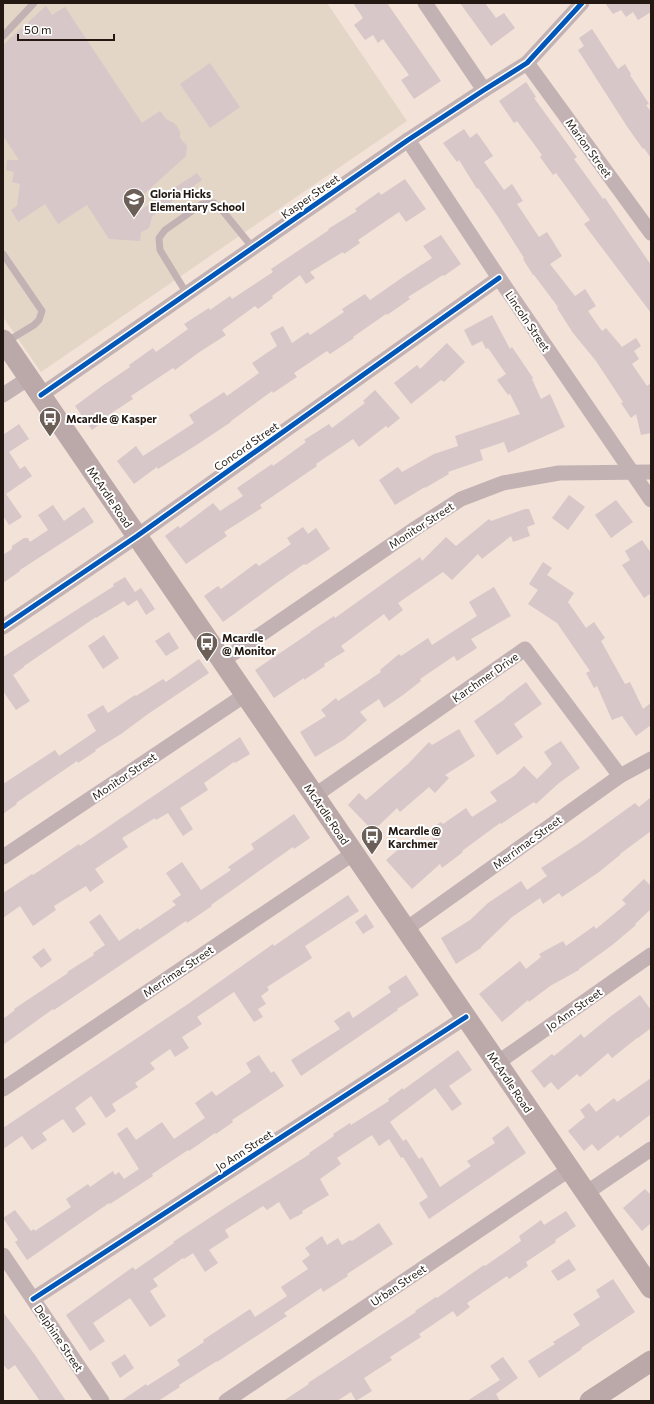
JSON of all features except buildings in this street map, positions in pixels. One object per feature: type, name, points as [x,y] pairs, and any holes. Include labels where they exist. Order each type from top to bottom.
[{"type":"main road","name":"McArdle Road","points":[[4,342],[651,1288]]},
{"type":"main road","points":[[590,1401],[651,1360]]},
{"type":"street","points":[[425,3],[484,90]]},
{"type":"street","name":"Kasper Street","points":[[41,396],[408,140],[527,63],[582,3]]},
{"type":"street","name":"Marion Street","points":[[527,63],[651,233]]},
{"type":"street","name":"Lincoln Street","points":[[408,140],[499,278],[651,500]]},
{"type":"street","name":"Concord Street","points":[[3,627],[137,536],[499,278]]},
{"type":"street","points":[[3,395],[29,378]]},
{"type":"street","name":"Monitor Street","points":[[222,661],[416,528],[461,499],[503,483],[559,473],[651,472]]},
{"type":"street","name":"Karchmer Drive","points":[[314,796],[525,648],[620,776]]},
{"type":"street","name":"Monitor Street","points":[[3,857],[245,695]]},
{"type":"street","name":"Merrimac Street","points":[[406,929],[620,776],[651,759]]},
{"type":"street","name":"Merrimac Street","points":[[3,1089],[354,853]]},
{"type":"street","name":"Jo Ann Street","points":[[497,1063],[651,955]]},
{"type":"street","name":"Jo Ann Street","points":[[33,1299],[466,1017]]},
{"type":"street","points":[[586,1193],[651,1149]]},
{"type":"street","name":"Urban Street","points":[[226,1401],[570,1169]]},
{"type":"street","name":"Delphine Street","points":[[3,1255],[102,1401]]},
{"type":"lane","points":[[3,36],[34,3]]},
{"type":"lane","points":[[187,294],[160,250],[159,238],[164,230],[202,204],[214,204],[222,210],[253,248]]},
{"type":"lane","points":[[3,254],[42,311],[34,325],[4,342]]},
{"type":"shaded area","name":"Gloria Hicks Elementary School","points":[[3,3],[327,3],[407,121],[41,372],[3,317]]},
{"type":"cycle path","points":[[41,395],[408,140],[527,63],[582,3]]},
{"type":"cycle path","points":[[3,627],[137,536],[499,278]]},
{"type":"cycle path","points":[[33,1299],[466,1017]]},
{"type":"place","name":"Gloria Hicks Elementary School","points":[[134,218]]},
{"type":"place","name":"Mcardle @ Kasper","points":[[50,438]]},
{"type":"place","name":"Mcardle @ Monitor","points":[[207,662]]},
{"type":"place","name":"Mcardle @ Karchmer","points":[[372,856]]}]
